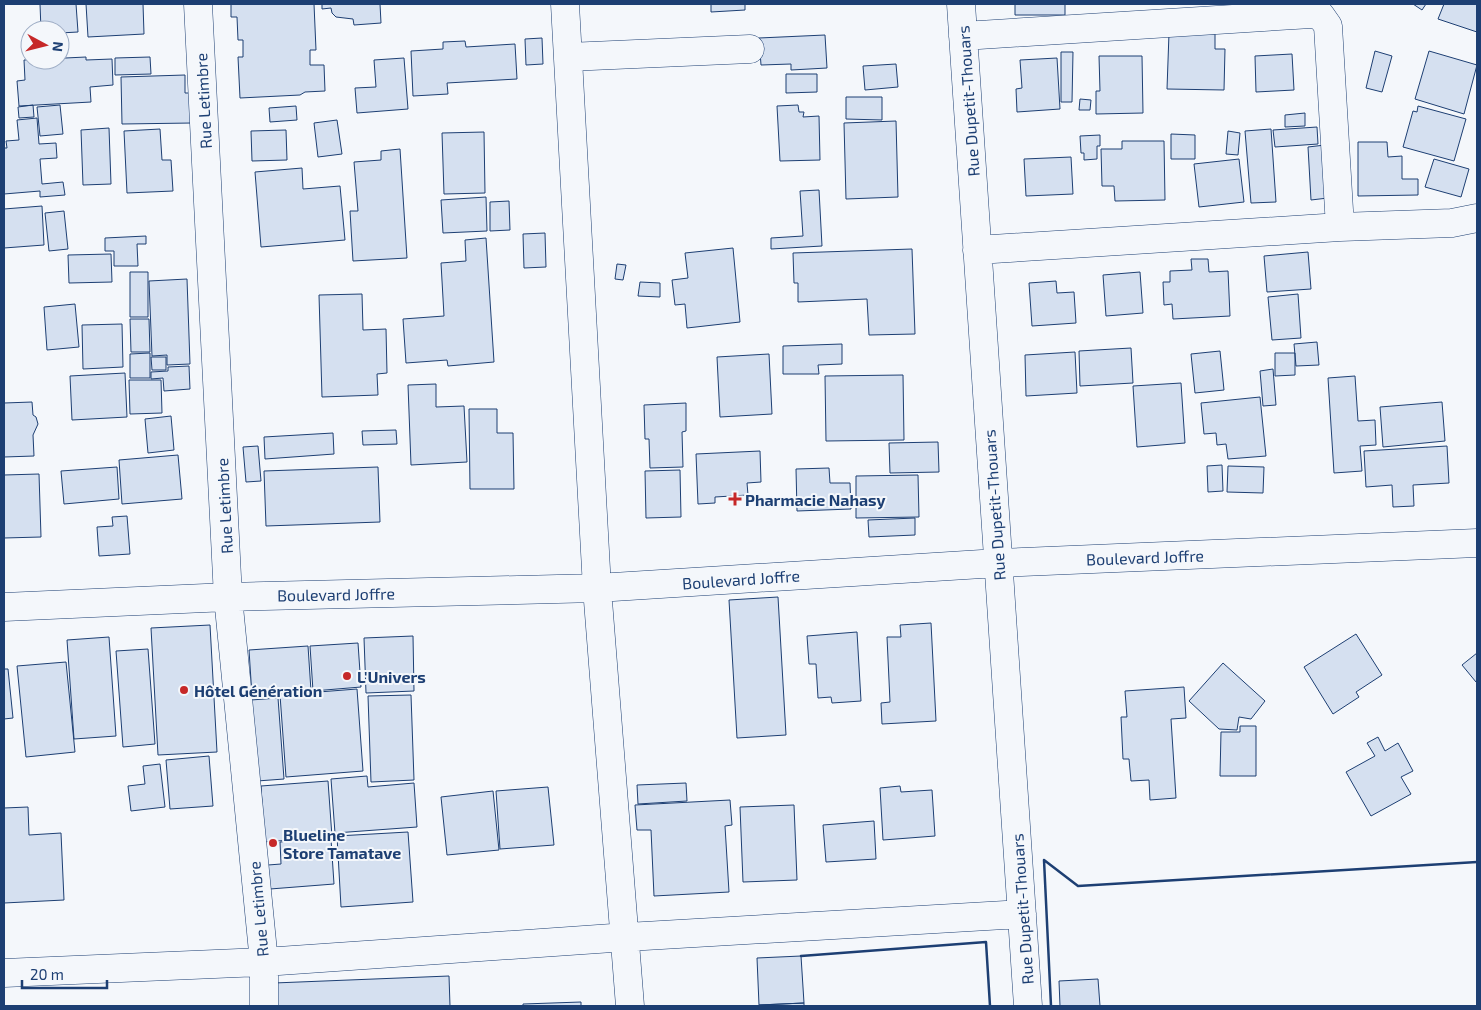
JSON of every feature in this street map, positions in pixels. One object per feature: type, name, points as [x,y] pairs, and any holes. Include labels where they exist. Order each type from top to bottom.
[{"type":"street","name":"Rue Letimbre","points":[[198,4],[228,597],[264,962],[264,1006]]},
{"type":"street","points":[[565,4],[597,588],[627,937],[630,1006]]},
{"type":"street","name":"Rue Dupetit-Thouars","points":[[961,4],[1028,1006]]},
{"type":"street","points":[[964,36],[1311,14],[1321,16],[1328,26],[1340,226]]},
{"type":"street","points":[[568,57],[750,49]]},
{"type":"street","points":[[977,250],[1340,226],[1452,223],[1477,218]]},
{"type":"street","name":"Boulevard Joffre","points":[[4,607],[228,597],[597,588],[998,563],[1477,543]]},
{"type":"street","points":[[4,973],[264,962],[627,937],[1022,914]]},
{"type":"building","points":[[40,4],[76,4],[78,32],[70,32],[70,20],[41,20]]},
{"type":"building","points":[[86,4],[143,4],[144,34],[88,37]]},
{"type":"building","points":[[231,4],[314,4],[316,50],[310,50],[310,65],[324,65],[325,91],[305,92],[300,95],[240,98],[238,57],[243,57],[243,40],[238,40],[237,17],[231,17]]},
{"type":"building","points":[[322,4],[380,4],[381,23],[354,25],[353,19],[336,17],[332,13],[331,8],[322,9]]},
{"type":"building","points":[[711,4],[745,4],[745,10],[711,12]]},
{"type":"building","points":[[1015,4],[1065,4],[1065,15],[1015,15]]},
{"type":"building","points":[[1413,4],[1426,4],[1422,10]]},
{"type":"building","points":[[1444,4],[1477,4],[1477,32],[1438,19]]},
{"type":"building","points":[[1169,33],[1215,34],[1215,49],[1225,49],[1224,90],[1167,89]]},
{"type":"building","points":[[825,35],[827,68],[791,70],[791,64],[761,65],[759,38]]},
{"type":"building","points":[[542,38],[543,64],[526,65],[525,39]]},
{"type":"building","points":[[465,41],[466,47],[515,44],[517,79],[447,83],[448,94],[413,96],[411,51],[443,49],[443,42]]},
{"type":"building","points":[[1375,51],[1392,56],[1382,92],[1366,88]]},
{"type":"building","points":[[1429,51],[1477,65],[1464,114],[1415,99]]},
{"type":"building","points":[[1061,52],[1073,52],[1072,102],[1061,102]]},
{"type":"building","points":[[1292,54],[1294,90],[1256,92],[1255,56]]},
{"type":"building","points":[[1099,56],[1142,56],[1143,113],[1096,114],[1096,91],[1100,91]]},
{"type":"building","points":[[86,57],[86,60],[112,59],[113,85],[90,87],[91,102],[19,106],[17,81],[25,80],[24,70],[70,70],[70,58]]},
{"type":"building","points":[[150,57],[151,74],[115,75],[115,58]]},
{"type":"building","points":[[404,58],[408,109],[357,113],[355,88],[376,87],[374,60]]},
{"type":"building","points":[[1057,58],[1060,109],[1017,112],[1016,89],[1022,88],[1020,60]]},
{"type":"building","points":[[896,64],[898,87],[865,90],[863,66]]},
{"type":"building","points":[[786,74],[817,74],[817,92],[786,93]]},
{"type":"building","points":[[185,75],[185,93],[192,93],[192,123],[122,124],[121,77]]},
{"type":"building","points":[[846,97],[882,97],[882,120],[846,119]]},
{"type":"building","points":[[1080,99],[1091,100],[1090,110],[1079,110]]},
{"type":"building","points":[[33,105],[34,117],[19,118],[18,107]]},
{"type":"building","points":[[60,105],[63,134],[40,136],[37,107]]},
{"type":"building","points":[[798,105],[799,112],[804,112],[803,117],[819,116],[820,160],[780,161],[777,106]]},
{"type":"building","points":[[296,106],[297,120],[270,122],[269,108]]},
{"type":"building","points":[[1418,106],[1466,119],[1454,161],[1403,147],[1413,111],[1417,112]]},
{"type":"building","points":[[1305,113],[1305,126],[1285,127],[1285,115]]},
{"type":"building","points":[[37,118],[39,144],[56,143],[57,158],[40,159],[42,184],[63,182],[65,195],[40,197],[40,191],[4,194],[4,148],[7,148],[6,141],[19,140],[17,120]]},
{"type":"building","points":[[337,120],[342,154],[318,157],[314,123]]},
{"type":"building","points":[[896,121],[898,197],[846,199],[844,123]]},
{"type":"building","points":[[1317,127],[1318,144],[1275,147],[1273,130]]},
{"type":"building","points":[[109,128],[111,184],[83,185],[81,130]]},
{"type":"building","points":[[160,129],[162,160],[171,160],[173,191],[127,193],[124,131]]},
{"type":"building","points":[[1271,129],[1276,202],[1251,203],[1245,131]]},
{"type":"building","points":[[286,130],[287,160],[252,161],[251,131]]},
{"type":"building","points":[[1228,131],[1240,133],[1238,155],[1226,154]]},
{"type":"building","points":[[484,132],[485,193],[444,194],[442,133]]},
{"type":"building","points":[[1171,134],[1195,135],[1195,159],[1171,159]]},
{"type":"building","points":[[1100,135],[1100,146],[1097,146],[1097,159],[1084,160],[1084,153],[1081,153],[1080,136]]},
{"type":"building","points":[[1122,141],[1164,141],[1165,200],[1115,201],[1114,186],[1102,186],[1101,149],[1122,149]]},
{"type":"building","points":[[1358,142],[1387,142],[1388,157],[1402,156],[1402,179],[1418,179],[1418,195],[1358,196]]},
{"type":"building","points":[[1325,145],[1328,198],[1311,200],[1308,147]]},
{"type":"building","points":[[400,149],[407,258],[353,261],[350,211],[358,211],[354,162],[381,160],[381,151]]},
{"type":"building","points":[[1071,157],[1073,194],[1026,196],[1024,159]]},
{"type":"building","points":[[1239,159],[1244,202],[1199,207],[1194,164]]},
{"type":"building","points":[[1434,159],[1469,169],[1461,197],[1425,187]]},
{"type":"building","points":[[302,168],[303,189],[340,186],[345,240],[261,247],[255,172]]},
{"type":"building","points":[[819,190],[822,246],[771,249],[771,238],[803,236],[800,191]]},
{"type":"building","points":[[486,197],[487,231],[443,233],[441,200]]},
{"type":"building","points":[[509,201],[510,230],[490,231],[490,202]]},
{"type":"building","points":[[42,206],[44,245],[4,248],[4,209]]},
{"type":"building","points":[[64,211],[68,249],[49,251],[45,213]]},
{"type":"building","points":[[545,233],[546,267],[524,268],[523,234]]},
{"type":"building","points":[[146,236],[146,244],[137,244],[138,266],[114,266],[114,251],[105,251],[105,238]]},
{"type":"building","points":[[486,238],[494,362],[448,366],[447,360],[406,363],[403,319],[444,316],[441,263],[466,261],[465,240]]},
{"type":"building","points":[[733,248],[740,322],[687,328],[685,304],[675,305],[672,280],[688,278],[685,253]]},
{"type":"building","points":[[912,249],[915,334],[869,335],[867,299],[798,302],[798,283],[794,283],[793,253]]},
{"type":"building","points":[[1308,252],[1311,289],[1267,292],[1264,256]]},
{"type":"building","points":[[111,254],[112,282],[69,283],[68,255]]},
{"type":"building","points":[[1191,259],[1208,259],[1209,272],[1228,271],[1230,316],[1173,319],[1172,304],[1164,305],[1163,282],[1170,282],[1170,271],[1192,270]]},
{"type":"building","points":[[617,264],[626,265],[623,280],[615,279]]},
{"type":"building","points":[[130,272],[148,272],[148,317],[130,317]]},
{"type":"building","points":[[1140,272],[1143,313],[1106,316],[1103,275]]},
{"type":"building","points":[[187,279],[190,364],[167,365],[167,355],[152,356],[149,281]]},
{"type":"building","points":[[1056,281],[1057,293],[1074,292],[1076,323],[1032,326],[1029,283]]},
{"type":"building","points":[[640,282],[660,283],[660,297],[638,296]]},
{"type":"building","points":[[362,294],[363,330],[386,329],[387,373],[377,374],[378,395],[322,397],[319,295]]},
{"type":"building","points":[[1298,294],[1301,338],[1272,340],[1268,297]]},
{"type":"building","points":[[75,304],[79,347],[47,350],[44,307]]},
{"type":"building","points":[[130,319],[149,319],[150,352],[131,352]]},
{"type":"building","points":[[122,324],[123,367],[83,369],[82,325]]},
{"type":"building","points":[[1317,342],[1319,365],[1296,366],[1294,344]]},
{"type":"building","points":[[842,344],[842,364],[818,365],[819,374],[783,374],[783,346]]},
{"type":"building","points":[[1131,348],[1133,383],[1080,386],[1079,351]]},
{"type":"building","points":[[1220,351],[1224,390],[1195,393],[1191,354]]},
{"type":"building","points":[[1075,352],[1077,393],[1026,396],[1025,355]]},
{"type":"building","points":[[150,353],[150,378],[130,378],[130,354]]},
{"type":"building","points":[[1275,353],[1295,353],[1295,375],[1275,376]]},
{"type":"building","points":[[769,354],[772,414],[720,417],[717,357]]},
{"type":"building","points":[[151,357],[166,357],[166,370],[152,370]]},
{"type":"building","points":[[189,366],[190,389],[164,391],[163,378],[151,379],[151,372],[168,371],[168,367]]},
{"type":"building","points":[[1273,369],[1276,405],[1263,406],[1260,371]]},
{"type":"building","points":[[125,373],[127,417],[72,420],[70,376]]},
{"type":"building","points":[[903,375],[904,440],[826,441],[825,376]]},
{"type":"building","points":[[1355,376],[1358,421],[1375,420],[1376,445],[1360,446],[1362,471],[1334,473],[1328,378]]},
{"type":"building","points":[[129,380],[161,380],[162,413],[130,414]]},
{"type":"building","points":[[1181,383],[1185,443],[1137,447],[1133,386]]},
{"type":"building","points":[[436,384],[436,407],[464,406],[467,462],[411,465],[408,385]]},
{"type":"building","points":[[1260,397],[1266,456],[1228,459],[1226,444],[1217,445],[1216,433],[1204,434],[1201,403]]},
{"type":"building","points":[[32,402],[33,415],[36,417],[38,424],[33,435],[34,456],[4,457],[4,403]]},
{"type":"building","points":[[1442,402],[1445,441],[1383,447],[1380,407]]},
{"type":"building","points":[[686,403],[686,431],[682,432],[683,467],[650,468],[649,439],[645,439],[644,405]]},
{"type":"building","points":[[469,409],[497,409],[497,433],[513,433],[514,489],[470,489]]},
{"type":"building","points":[[171,416],[174,450],[148,453],[145,419]]},
{"type":"building","points":[[396,430],[397,444],[363,445],[362,431]]},
{"type":"building","points":[[333,433],[334,454],[265,459],[264,437]]},
{"type":"building","points":[[938,442],[939,472],[890,473],[889,443]]},
{"type":"building","points":[[258,446],[261,481],[246,482],[243,447]]},
{"type":"building","points":[[1447,446],[1449,483],[1413,485],[1414,506],[1393,507],[1392,485],[1366,487],[1364,451]]},
{"type":"building","points":[[760,451],[761,482],[747,483],[748,495],[715,497],[715,503],[698,504],[696,454]]},
{"type":"building","points":[[178,455],[182,499],[122,504],[119,460]]},
{"type":"building","points":[[1222,465],[1223,491],[1208,492],[1207,466]]},
{"type":"building","points":[[1228,466],[1264,467],[1263,493],[1227,492]]},
{"type":"building","points":[[117,467],[119,499],[64,504],[61,471]]},
{"type":"building","points":[[378,467],[380,522],[266,526],[264,471]]},
{"type":"building","points":[[829,468],[830,483],[850,483],[851,509],[797,511],[796,469]]},
{"type":"building","points":[[680,470],[681,517],[646,518],[645,471]]},
{"type":"building","points":[[39,474],[41,537],[4,538],[4,475]]},
{"type":"building","points":[[918,475],[919,517],[856,518],[856,476]]},
{"type":"building","points":[[127,516],[130,554],[99,556],[97,527],[113,526],[112,517]]},
{"type":"building","points":[[915,518],[915,535],[869,537],[868,520]]},
{"type":"building","points":[[778,597],[786,735],[737,738],[729,600]]},
{"type":"building","points":[[931,623],[936,721],[882,724],[881,703],[890,702],[887,637],[901,637],[900,625]]},
{"type":"building","name":"Hôtel Génération","points":[[210,625],[217,752],[158,755],[151,628]]},
{"type":"building","points":[[857,632],[861,701],[832,703],[831,697],[818,698],[816,664],[809,664],[807,636]]},
{"type":"building","points":[[1356,634],[1382,675],[1356,692],[1359,697],[1333,714],[1304,667]]},
{"type":"building","points":[[413,636],[414,691],[366,693],[364,638]]},
{"type":"building","points":[[109,637],[116,736],[74,739],[67,640]]},
{"type":"building","points":[[358,643],[361,687],[313,691],[310,646]]},
{"type":"building","points":[[308,646],[311,691],[252,696],[249,650]]},
{"type":"building","points":[[148,649],[155,744],[123,747],[116,651]]},
{"type":"building","points":[[1477,653],[1477,681],[1476,682],[1462,665]]},
{"type":"building","points":[[66,662],[75,752],[26,757],[17,666]]},
{"type":"building","points":[[1223,663],[1265,701],[1251,719],[1239,717],[1237,730],[1219,729],[1189,701]]},
{"type":"building","points":[[4,669],[8,669],[13,718],[4,719]]},
{"type":"building","points":[[1184,687],[1186,718],[1171,719],[1176,798],[1150,800],[1149,780],[1131,781],[1129,759],[1123,759],[1121,717],[1127,717],[1125,691]]},
{"type":"building","points":[[357,689],[363,771],[286,777],[280,695]]},
{"type":"building","points":[[411,695],[414,780],[371,782],[368,696]]},
{"type":"building","points":[[278,698],[284,779],[257,781],[251,700]]},
{"type":"building","points":[[1240,726],[1256,726],[1256,776],[1220,776],[1221,732],[1240,732]]},
{"type":"building","points":[[1378,737],[1385,751],[1398,743],[1413,771],[1401,777],[1411,794],[1371,816],[1346,772],[1375,756],[1367,743]]},
{"type":"building","points":[[209,756],[213,806],[170,809],[166,760]]},
{"type":"building","points":[[160,764],[165,807],[131,811],[128,786],[145,784],[143,766]]},
{"type":"building","points":[[367,776],[368,787],[414,783],[417,827],[335,833],[331,779]]},
{"type":"building","points":[[328,781],[332,837],[264,842],[261,786]]},
{"type":"building","points":[[686,783],[687,801],[638,804],[637,785]]},
{"type":"building","points":[[900,786],[901,792],[932,790],[935,836],[883,840],[880,788]]},
{"type":"building","points":[[548,787],[554,845],[500,849],[496,791]]},
{"type":"building","points":[[493,791],[499,850],[447,855],[441,797]]},
{"type":"building","points":[[730,800],[732,825],[725,826],[729,892],[654,896],[651,830],[637,830],[635,805]]},
{"type":"building","points":[[794,805],[797,880],[743,882],[740,807]]},
{"type":"building","points":[[28,807],[29,835],[61,833],[64,900],[4,903],[4,808]]},
{"type":"building","points":[[874,821],[876,859],[826,862],[823,825]]},
{"type":"building","points":[[408,832],[413,902],[341,907],[337,836]]},
{"type":"building","points":[[331,839],[334,884],[270,889],[268,865],[281,864],[280,842]]},
{"type":"building","points":[[801,956],[804,1003],[759,1005],[757,958]]},
{"type":"building","points":[[449,976],[450,1006],[275,1006],[274,983]]},
{"type":"building","points":[[1098,979],[1100,1006],[1060,1006],[1059,981]]},
{"type":"building","points":[[581,1002],[581,1006],[523,1006],[523,1004]]},
{"type":"building","points":[[804,1003],[804,1006],[759,1005]]},
{"type":"wall","points":[[1051,1006],[1044,860],[1078,886],[1477,862]]},
{"type":"wall","points":[[801,956],[986,942],[990,1006]]},
{"type":"place","name":"Pharmacie Nahasy","points":[[735,499]]},
{"type":"place","name":"L'Univers","points":[[347,676]]},
{"type":"place","name":"Hôtel Génération","points":[[184,690]]},
{"type":"place","name":"Blueline Store Tamatave","points":[[273,843]]}]
